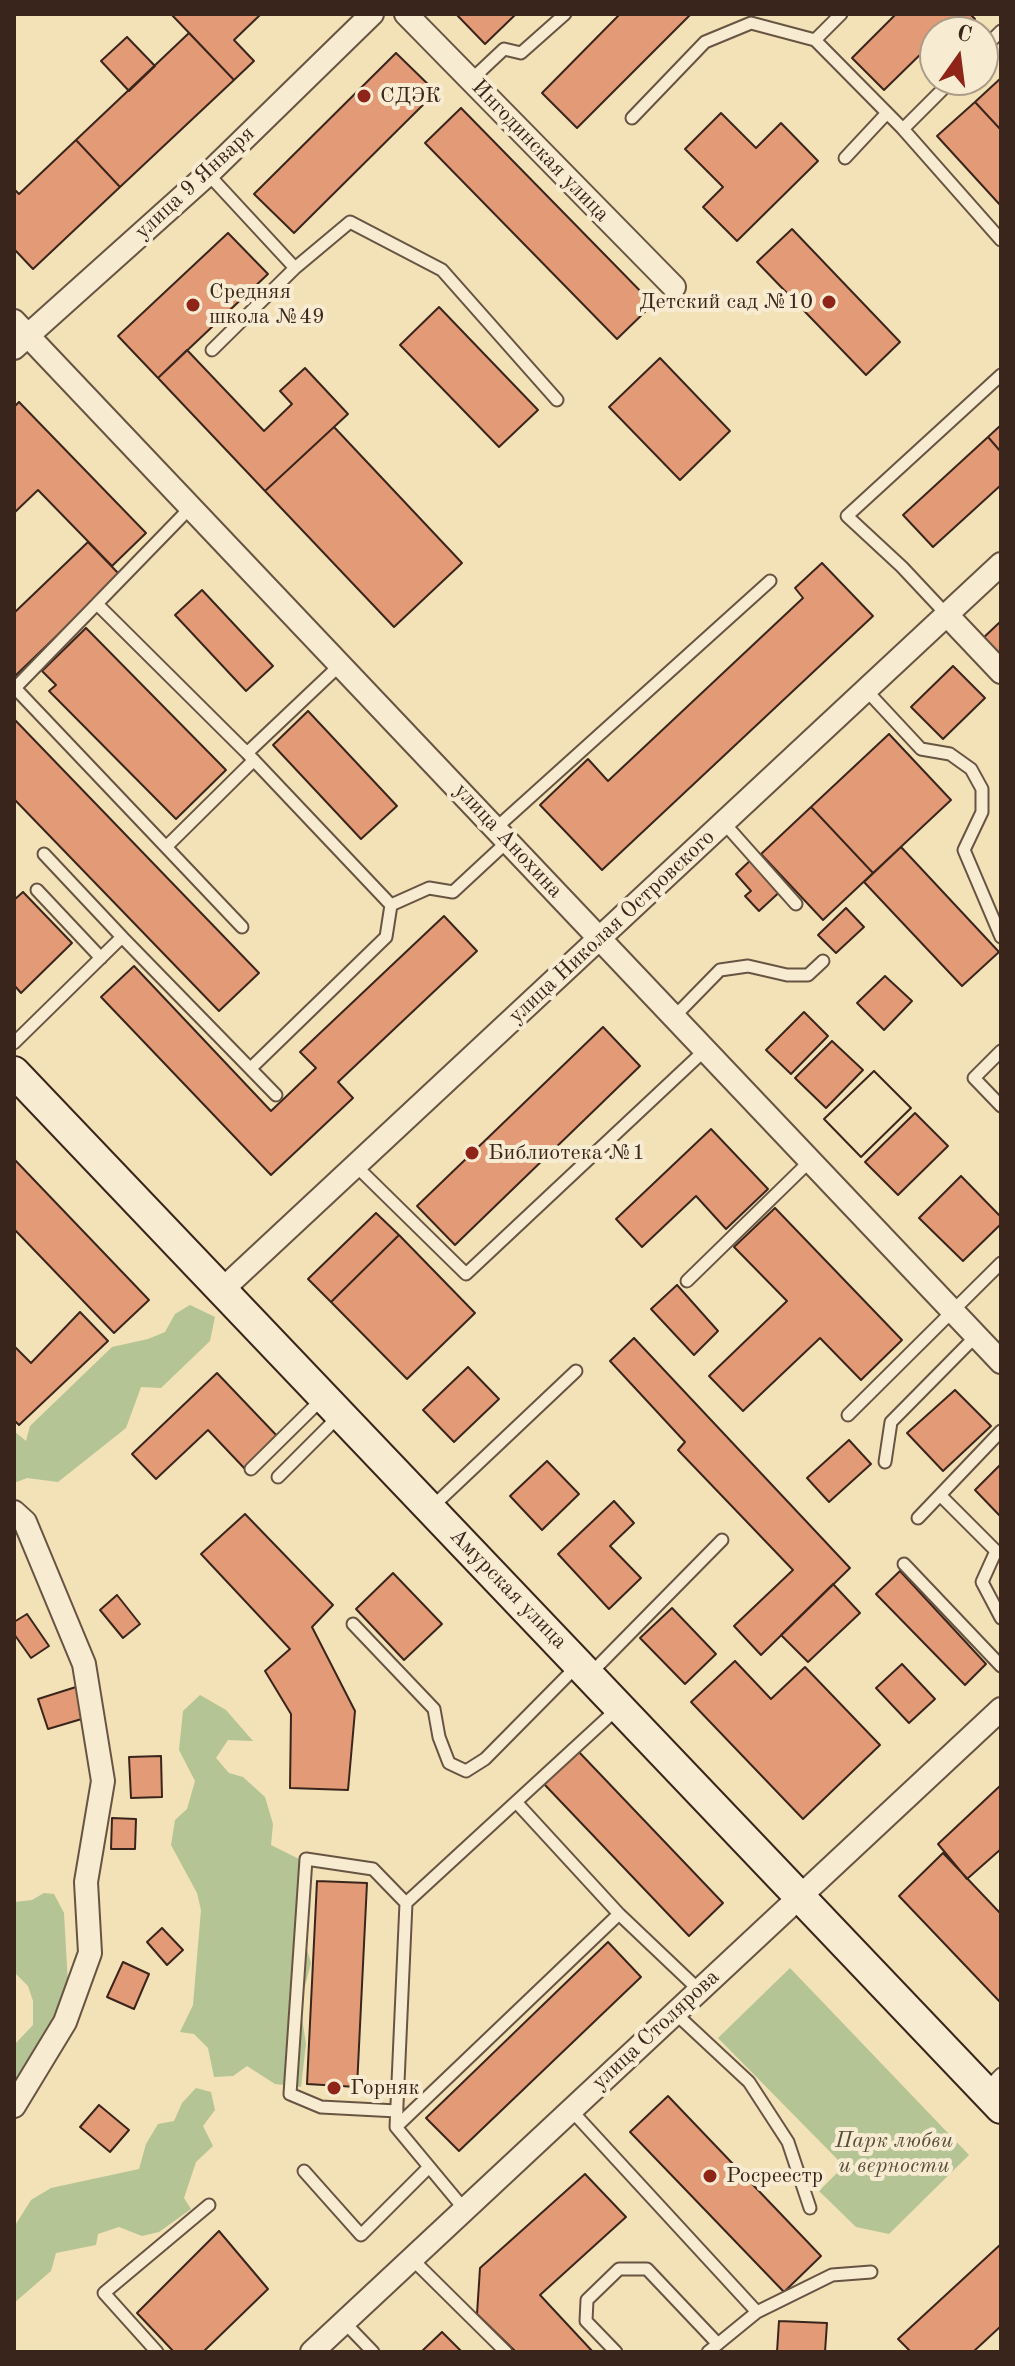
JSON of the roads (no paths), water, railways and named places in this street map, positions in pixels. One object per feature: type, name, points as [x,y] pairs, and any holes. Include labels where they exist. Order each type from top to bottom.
[{"type":"main road","name":"Амурская улица","points":[[14,1072],[799,1896],[995,2091]]},
{"type":"street","name":"улица 9 Января","points":[[18,335],[208,174],[372,14]]},
{"type":"street","name":"Ингодинская улица","points":[[406,14],[674,287]]},
{"type":"street","name":"улица Анохина","points":[[18,335],[192,507],[1001,1362]]},
{"type":"street","name":"улица Николая Островского","points":[[223,1289],[1001,564]]},
{"type":"street","points":[[947,615],[1001,672]]},
{"type":"street","points":[[14,1512],[25,1522],[84,1664],[103,1781],[86,1882],[90,1953],[65,2022],[14,2106]]},
{"type":"street","name":"улица Столярова","points":[[312,2352],[1001,1709]]},
{"type":"lane","points":[[471,80],[504,49],[521,53],[565,14]]},
{"type":"lane","points":[[815,40],[841,14]]},
{"type":"lane","points":[[632,118],[705,42],[751,23],[815,40],[903,129],[1001,240]]},
{"type":"lane","points":[[903,129],[936,96]]},
{"type":"lane","points":[[845,158],[887,113]]},
{"type":"lane","points":[[208,174],[295,268]]},
{"type":"lane","points":[[212,350],[295,268],[350,222],[442,270],[557,400]]},
{"type":"lane","points":[[947,615],[902,567],[847,516],[1001,375]]},
{"type":"lane","points":[[192,507],[15,688],[242,927]]},
{"type":"lane","points":[[391,905],[429,888],[453,892],[502,835],[770,581]]},
{"type":"lane","points":[[97,604],[251,757],[391,905]]},
{"type":"lane","points":[[166,847],[341,664]]},
{"type":"lane","points":[[866,690],[921,749],[950,754],[971,769],[982,789],[982,812],[964,850],[1001,937]]},
{"type":"lane","points":[[724,823],[796,904]]},
{"type":"lane","points":[[44,854],[276,1095]]},
{"type":"lane","points":[[37,890],[101,958]]},
{"type":"lane","points":[[252,1067],[386,937],[391,905]]},
{"type":"lane","points":[[14,1043],[122,937]]},
{"type":"lane","points":[[674,1017],[720,970],[748,966],[787,975],[808,975],[823,961]]},
{"type":"lane","points":[[357,1167],[466,1274],[705,1050]]},
{"type":"lane","points":[[1001,1051],[974,1078],[1001,1106]]},
{"type":"lane","points":[[687,1281],[811,1160]]},
{"type":"lane","points":[[848,1415],[1001,1263]]},
{"type":"lane","points":[[885,1462],[891,1422],[976,1336]]},
{"type":"lane","points":[[431,1508],[576,1371]]},
{"type":"lane","points":[[251,1469],[332,1406]]},
{"type":"lane","points":[[278,1477],[332,1406]]},
{"type":"lane","points":[[918,1518],[1001,1431]]},
{"type":"lane","points":[[940,1495],[996,1551],[982,1582],[1001,1618]]},
{"type":"lane","points":[[353,1624],[434,1709],[439,1737],[449,1763],[466,1771],[485,1759],[722,1540]]},
{"type":"lane","points":[[904,1564],[1001,1666]]},
{"type":"lane","points":[[465,2210],[396,2127],[406,1903],[620,1706]]},
{"type":"lane","points":[[516,1802],[619,1914],[699,1990]]},
{"type":"lane","points":[[397,2111],[321,2107],[290,2094],[306,1859],[373,1869],[406,1903]]},
{"type":"lane","points":[[396,2127],[619,1914]]},
{"type":"lane","points":[[675,2013],[749,2082],[788,2142],[810,2208]]},
{"type":"lane","points":[[571,2110],[757,2312]]},
{"type":"lane","points":[[304,2171],[361,2235],[429,2167]]},
{"type":"lane","points":[[157,2352],[104,2293],[209,2205]]},
{"type":"lane","points":[[412,2259],[506,2352]]},
{"type":"lane","points":[[616,2352],[586,2321],[587,2300],[619,2269],[647,2269],[713,2348],[757,2312],[832,2275],[871,2272]]},
{"type":"lane","points":[[344,2322],[373,2352]]},
{"type":"place","name":"СДЭК","points":[[364,96]]},
{"type":"place","name":"Детский сад №10","points":[[829,302]]},
{"type":"place","name":"Средняя школа №49","points":[[193,305]]},
{"type":"place","name":"Библиотека №1","points":[[472,1153]]},
{"type":"place","name":"Горняк","points":[[334,2088]]},
{"type":"place","name":"Росреестр","points":[[710,2176]]},
{"type":"park label","name":"Парк любви и верности","points":[[894,2154]]}]
